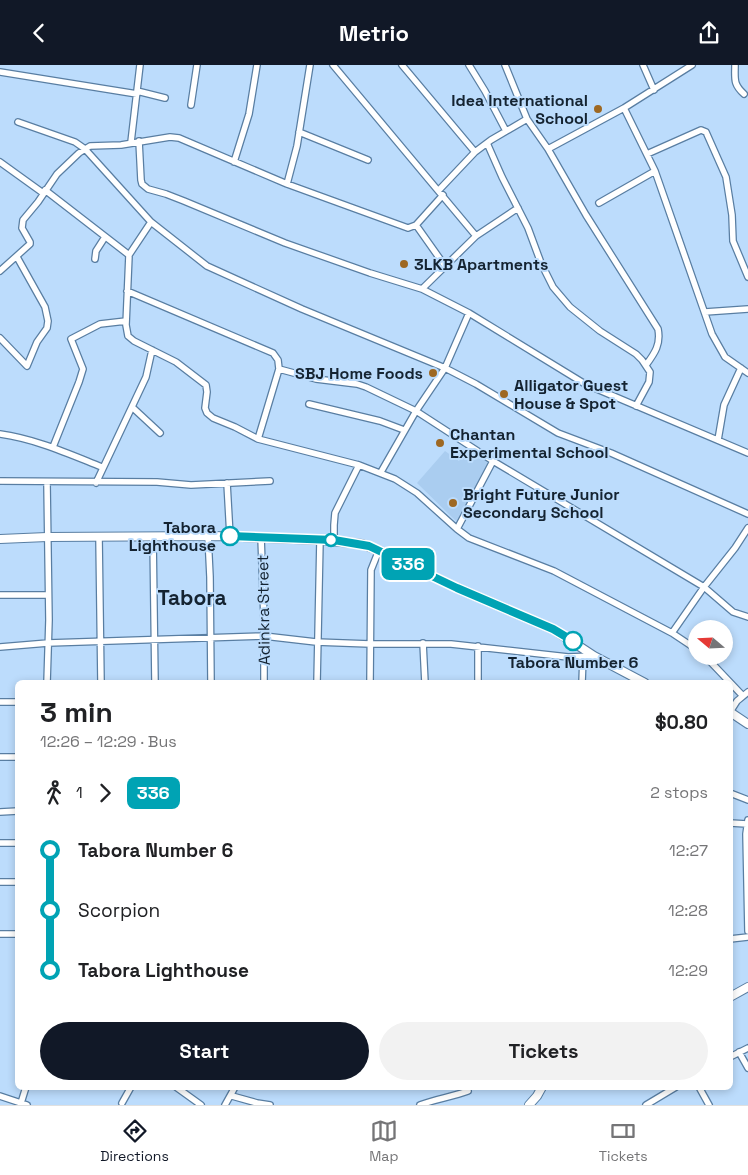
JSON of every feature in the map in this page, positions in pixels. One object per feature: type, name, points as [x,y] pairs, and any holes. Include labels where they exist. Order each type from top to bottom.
[{"type":"street","points":[[131,142],[140,65]]},
{"type":"street","points":[[191,105],[197,65]]},
{"type":"street","points":[[234,162],[249,114],[257,65]]},
{"type":"street","points":[[288,183],[310,65]]},
{"type":"street","points":[[333,65],[476,236]]},
{"type":"street","points":[[402,65],[475,152]]},
{"type":"street","points":[[469,65],[506,131]]},
{"type":"street","points":[[505,65],[527,119],[548,149],[586,215],[658,329],[660,343],[656,353],[646,365]]},
{"type":"street","points":[[643,65],[654,90]]},
{"type":"street","points":[[548,149],[624,108],[692,65]]},
{"type":"street","points":[[735,65],[735,82],[744,94]]},
{"type":"street","points":[[0,73],[137,92],[166,98]]},
{"type":"street","points":[[624,108],[655,171],[706,312],[712,334],[725,357],[748,373]]},
{"type":"street","points":[[0,271],[30,245],[22,228],[23,220],[57,174],[90,146],[110,146],[156,138],[175,137],[234,162],[408,228],[416,225],[475,152],[527,119]]},
{"type":"street","points":[[18,122],[76,142],[85,149],[151,222],[207,266],[302,309],[445,368],[476,384],[558,433],[611,453],[748,514]]},
{"type":"street","points":[[647,154],[700,129],[706,132],[726,177],[732,215],[733,241],[748,277]]},
{"type":"street","points":[[299,132],[368,160]]},
{"type":"street","points":[[139,141],[141,180],[142,184],[148,189],[184,201],[294,246],[422,289],[468,313],[586,384],[748,453]]},
{"type":"street","points":[[487,143],[548,278],[559,296],[600,331],[636,354],[650,372],[649,383],[636,406]]},
{"type":"street","points":[[0,162],[129,255]]},
{"type":"street","points":[[599,203],[655,171]]},
{"type":"street","points":[[422,289],[476,236],[518,208]]},
{"type":"street","points":[[151,222],[129,255],[126,321],[128,336],[134,341],[176,362],[206,385],[205,408],[207,413],[213,418],[258,439],[360,465],[381,473],[418,493],[456,529],[469,537],[554,571],[672,633],[688,644]]},
{"type":"street","points":[[416,225],[445,267]]},
{"type":"street","points":[[95,259],[96,251],[105,237]]},
{"type":"street","points":[[1,343],[27,366],[37,342],[47,328],[48,321],[45,307],[17,257]]},
{"type":"street","points":[[128,291],[270,350],[276,357],[279,369],[258,439]]},
{"type":"street","points":[[706,312],[748,309]]},
{"type":"street","points":[[381,473],[404,430],[445,368],[468,313]]},
{"type":"street","points":[[53,447],[83,369],[71,339],[100,324],[126,321]]},
{"type":"street","points":[[96,483],[146,377],[152,350]]},
{"type":"street","points":[[718,440],[724,405],[741,368]]},
{"type":"street","points":[[279,369],[316,379],[357,384],[416,411],[493,461],[704,587],[733,611],[748,617]]},
{"type":"street","points":[[309,404],[380,421],[404,430]]},
{"type":"street","points":[[132,407],[160,433]]},
{"type":"street","points":[[0,434],[24,438],[53,447],[102,467]]},
{"type":"street","points":[[456,529],[493,461]]},
{"type":"street","points":[[334,540],[335,513],[360,465]]},
{"type":"street","points":[[0,481],[47,483],[157,482],[190,485],[270,481]]},
{"type":"street","points":[[47,483],[47,680]]},
{"type":"street","points":[[227,483],[230,536]]},
{"type":"street","points":[[672,633],[704,587],[735,549],[748,528]]},
{"type":"street","points":[[208,536],[211,680]]},
{"type":"street","points":[[0,539],[230,536],[320,539],[362,544],[379,550],[466,592],[553,629],[594,656],[639,680]]},
{"type":"street","points":[[99,537],[101,680]]},
{"type":"street","points":[[153,537],[155,680]]},
{"type":"street","name":"Adinkra Street","points":[[261,537],[264,680]]},
{"type":"street","points":[[316,680],[320,539]]},
{"type":"street","points":[[370,680],[371,570],[379,550]]},
{"type":"street","points":[[0,595],[48,595]]},
{"type":"street","points":[[0,647],[48,643],[264,636],[316,642],[423,643],[478,646],[568,657],[594,656]]},
{"type":"street","points":[[423,643],[425,680]]},
{"type":"street","points":[[478,646],[478,680]]},
{"type":"street","points":[[582,680],[583,657]]},
{"type":"street","points":[[715,665],[731,680]]},
{"type":"street","points":[[733,682],[745,693],[733,708]]},
{"type":"street","points":[[0,702],[15,702]]},
{"type":"street","points":[[733,714],[748,724]]},
{"type":"street","points":[[0,757],[15,757]]},
{"type":"street","points":[[733,794],[748,800]]},
{"type":"street","points":[[0,812],[15,811]]},
{"type":"street","points":[[733,823],[748,822],[746,834],[748,931]]},
{"type":"street","points":[[0,843],[15,843]]},
{"type":"street","points":[[0,882],[15,882]]},
{"type":"street","points":[[0,934],[15,934]]},
{"type":"street","points":[[733,939],[748,937]]},
{"type":"street","points":[[733,995],[748,987]]},
{"type":"street","points":[[733,1055],[748,1048]]},
{"type":"street","points":[[739,1052],[748,1068]]},
{"type":"street","points":[[0,1096],[24,1104],[26,1090]]},
{"type":"street","points":[[122,1103],[129,1090]]},
{"type":"street","points":[[180,1090],[201,1105]]},
{"type":"street","points":[[225,1105],[234,1090]]},
{"type":"street","points":[[529,1105],[538,1096],[541,1090]]},
{"type":"street","points":[[646,1105],[671,1090]]},
{"type":"street","points":[[701,1090],[709,1105]]},
{"type":"street","points":[[420,1105],[434,1099],[454,1096],[468,1091]]},
{"type":"street","points":[[232,1096],[270,1105]]},
{"type":"shaded area","name":"Bright Future Junior Secondary School","points":[[468,447],[491,462],[458,523],[417,483],[445,451],[459,461]]},
{"type":"bus line","name":"336","points":[[230,536],[334,540],[369,546],[457,588],[558,631],[573,641]]},
{"type":"place","name":"Idea International School","points":[[598,109]]},
{"type":"place","name":"3LKB Apartments","points":[[404,264]]},
{"type":"place","name":"SBJ Home Foods","points":[[433,373]]},
{"type":"place","name":"Alligator Guest House & Spot","points":[[504,394]]},
{"type":"place","name":"Chantan Experimental School","points":[[440,443]]},
{"type":"place","name":"Bright Future Junior Secondary School","points":[[453,503]]},
{"type":"place","name":"Tabora Lighthouse","points":[[230,536]]},
{"type":"place","name":"Tabora Number 6","points":[[573,641]]},
{"type":"district","name":"Tabora","points":[[192,598]]}]
